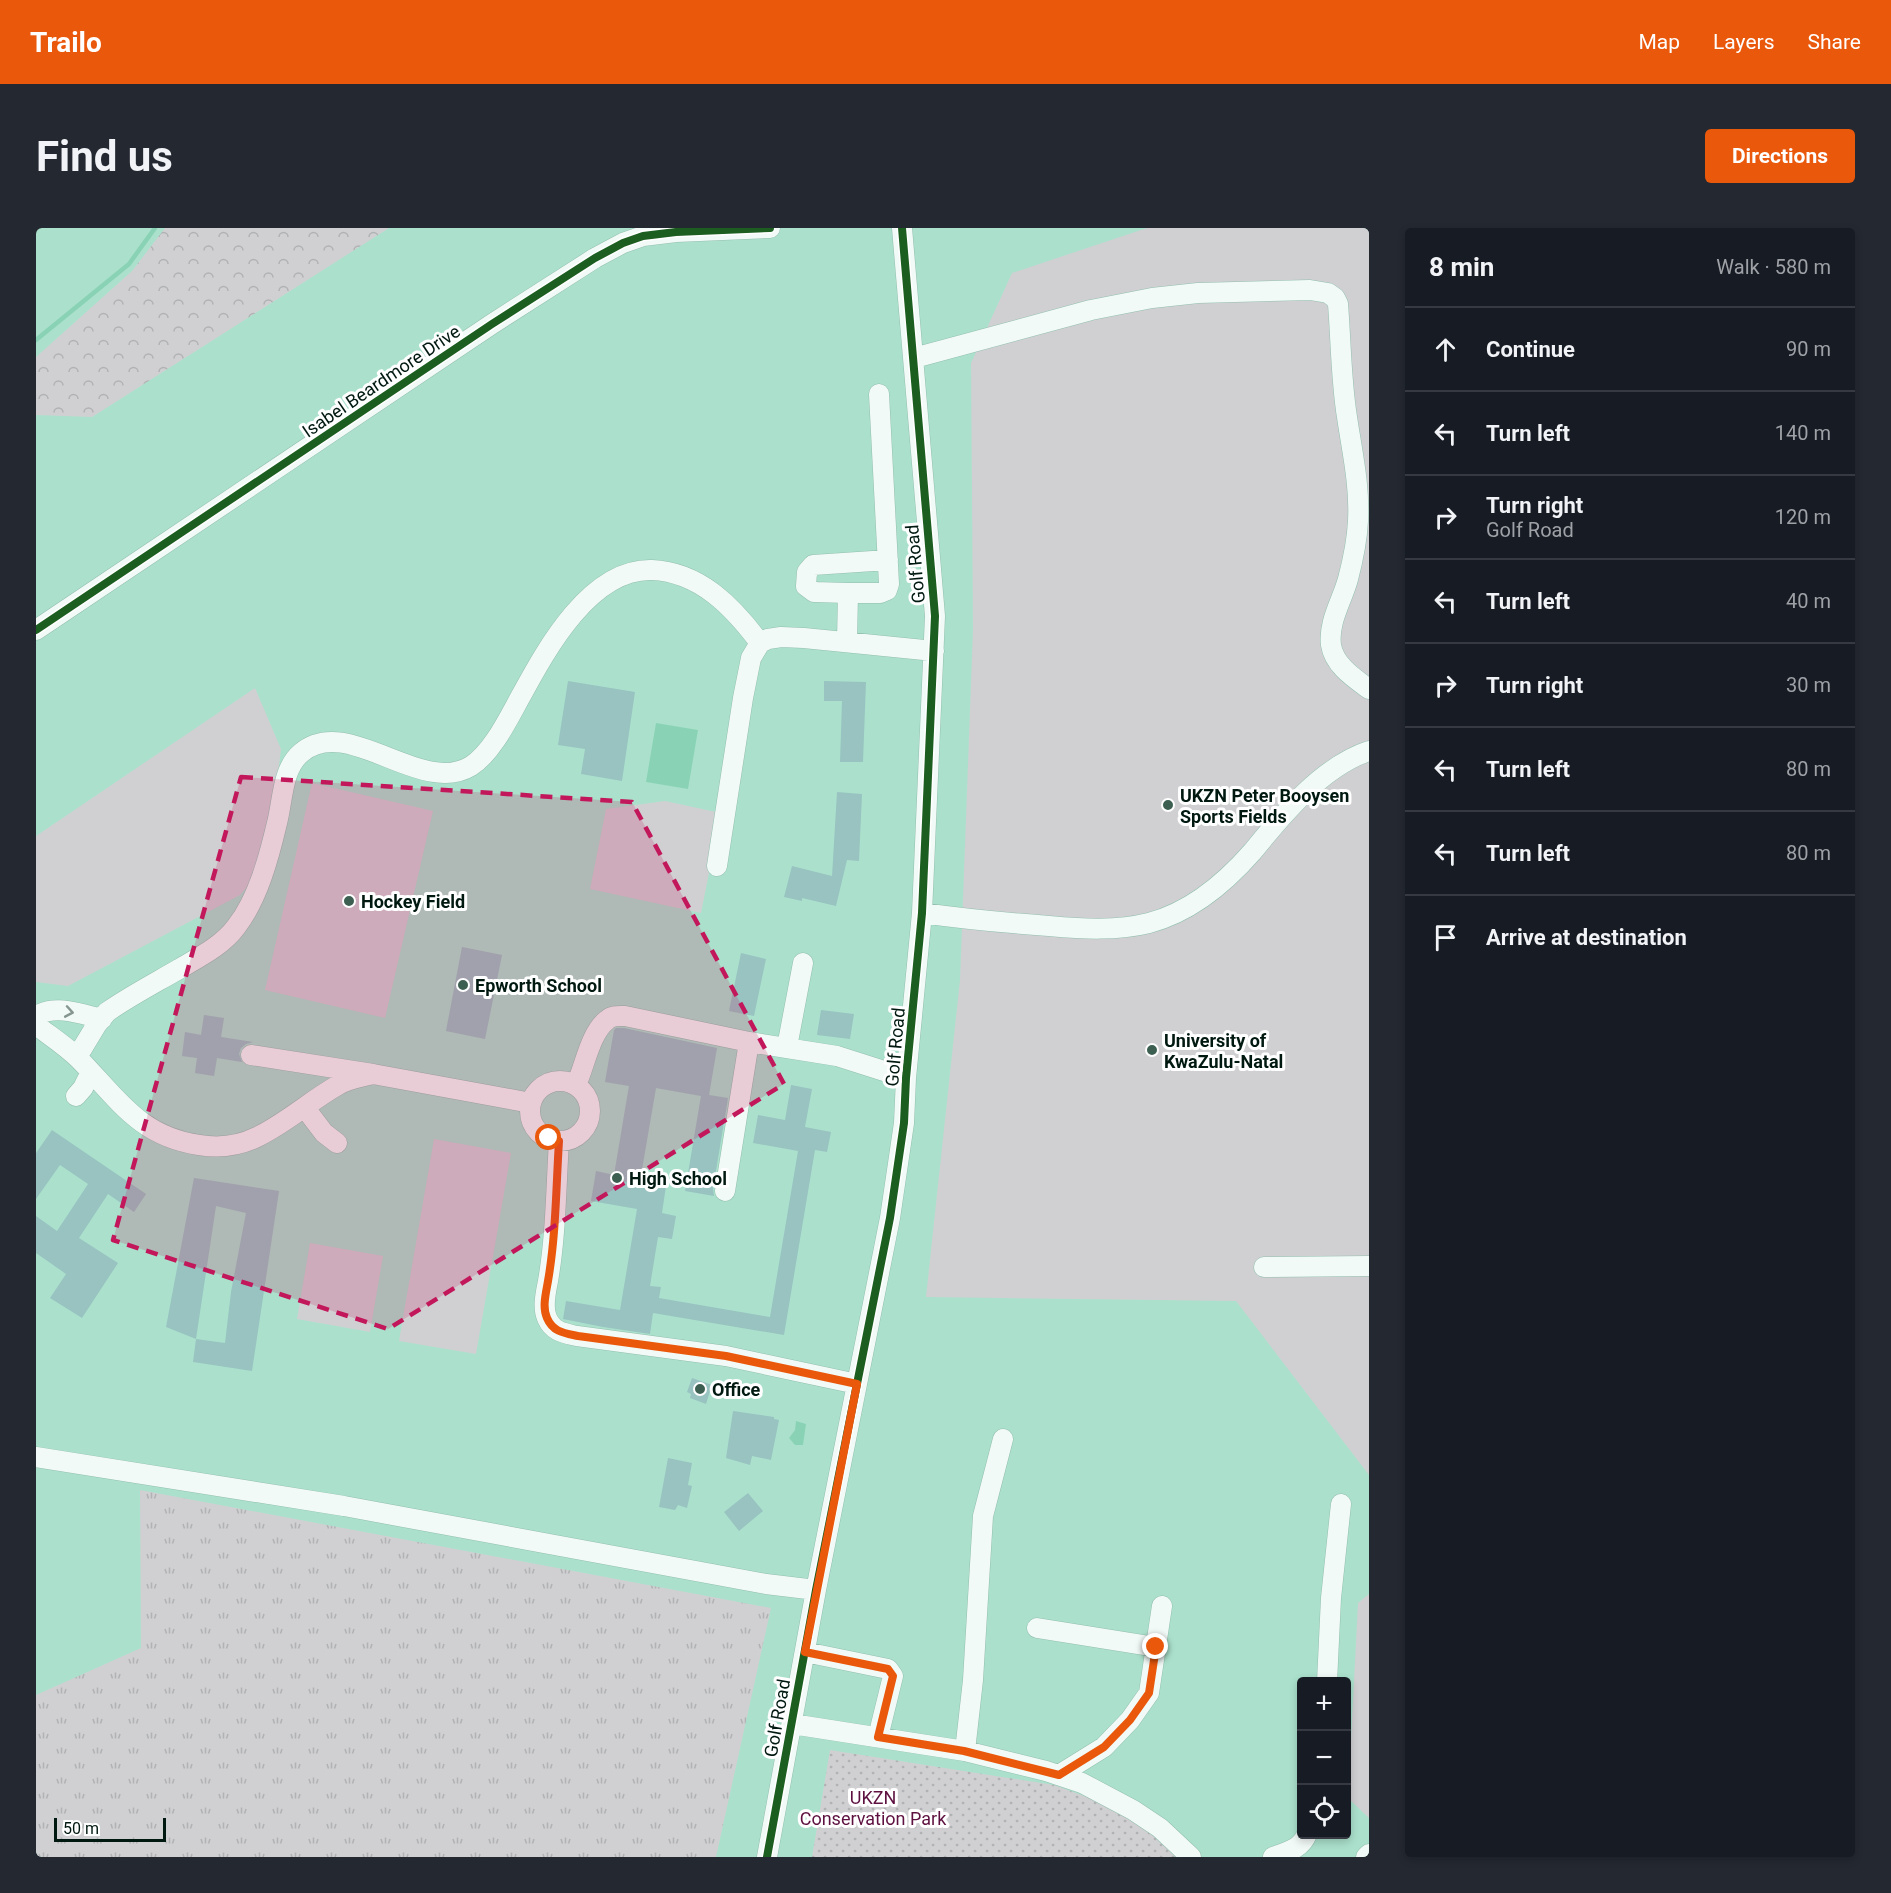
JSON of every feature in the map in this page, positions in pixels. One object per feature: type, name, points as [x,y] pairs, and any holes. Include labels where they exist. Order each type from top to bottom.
[{"type":"street","name":"Isabel Beardmore Drive","points":[[36,630],[492,324],[595,258],[623,243],[643,236],[676,232],[770,228]]},
{"type":"street","name":"Golf Road","points":[[767,1857],[816,1590],[890,1218],[904,1123],[906,1078],[922,913],[934,616],[902,228]]},
{"type":"street","points":[[914,358],[1091,310],[1152,298],[1198,293],[1310,290],[1328,293],[1335,298],[1338,304],[1342,379],[1354,456],[1358,519],[1355,549],[1348,580],[1333,620],[1332,645],[1336,659],[1349,674],[1369,688]]},
{"type":"street","points":[[879,394],[888,560],[889,584],[887,590],[880,593],[814,592],[806,586],[807,572],[813,565],[888,560]]},
{"type":"street","points":[[77,1057],[107,1012],[212,948],[236,928],[256,889],[272,844],[286,778],[291,765],[301,753],[325,742],[337,742],[372,751],[429,772],[456,773],[472,766],[487,751],[507,721],[556,634],[592,593],[622,575],[647,570],[667,570],[689,578],[710,589],[728,604],[760,643]]},
{"type":"street","points":[[847,642],[848,593]]},
{"type":"street","points":[[717,866],[743,698],[751,658],[760,643],[781,637],[934,651]]},
{"type":"street","points":[[922,913],[997,923],[1069,928],[1120,929],[1151,922],[1196,902],[1221,884],[1294,805],[1331,770],[1369,750]]},
{"type":"street","points":[[787,1047],[803,963]]},
{"type":"street","points":[[36,1016],[44,1012],[63,1011],[102,1018]]},
{"type":"street","points":[[576,1085],[590,1046],[607,1019],[614,1016],[837,1056],[906,1078]]},
{"type":"street","points":[[36,1025],[77,1057],[110,1095],[152,1131],[183,1143],[212,1147],[233,1145],[255,1138],[339,1084],[373,1074]]},
{"type":"street","points":[[725,1191],[749,1042]]},
{"type":"street","points":[[252,1055],[373,1074],[531,1104]]},
{"type":"street","points":[[76,1096],[91,1072]]},
{"type":"street","points":[[558,1080],[568,1081],[584,1092],[591,1110],[585,1129],[577,1136],[559,1141],[549,1138],[533,1124],[530,1114],[531,1104],[541,1087],[558,1080]]},
{"type":"street","points":[[304,1108],[324,1133],[337,1143]]},
{"type":"street","points":[[559,1141],[552,1258],[545,1302],[545,1315],[552,1327],[560,1332],[578,1336],[726,1356],[857,1384]]},
{"type":"street","points":[[1264,1267],[1369,1266]]},
{"type":"street","points":[[964,1751],[973,1680],[983,1516],[1003,1439]]},
{"type":"street","points":[[36,1457],[344,1506],[766,1584],[816,1590]]},
{"type":"street","points":[[1327,1677],[1331,1598],[1341,1504]]},
{"type":"street","points":[[1059,1775],[1104,1747],[1130,1720],[1149,1693],[1162,1606]]},
{"type":"street","points":[[1037,1628],[1156,1647]]},
{"type":"street","points":[[805,1652],[888,1669],[891,1672],[893,1676],[878,1737]]},
{"type":"street","points":[[792,1724],[964,1751],[1059,1775],[1082,1783],[1133,1810],[1160,1828],[1191,1857]]},
{"type":"street","points":[[1273,1857],[1294,1850],[1305,1839]]},
{"type":"highlighted area","points":[[241,777],[632,802],[784,1084],[388,1329],[113,1240]]},
{"type":"green space","points":[[165,228],[389,228],[92,417],[36,415],[36,357],[132,271]]},
{"type":"green space","name":"UKZN Peter Booysen Sports Fields","points":[[1147,228],[1369,228],[1369,1475],[1236,1301],[926,1297],[960,980],[973,629],[971,363],[1012,273]]},
{"type":"green space","points":[[255,688],[281,749],[267,864],[240,895],[68,986],[36,982],[36,836]]},
{"type":"green space","name":"Hockey Field","points":[[312,783],[433,811],[385,1018],[265,990]]},
{"type":"green space","points":[[665,801],[721,813],[701,913],[590,889],[606,809]]},
{"type":"green space","points":[[434,1139],[511,1153],[476,1354],[399,1341]]},
{"type":"green space","points":[[310,1243],[383,1256],[370,1332],[297,1319]]},
{"type":"green space","points":[[140,1490],[771,1608],[716,1857],[36,1857],[36,1695],[141,1648]]},
{"type":"green space","points":[[1369,1594],[1369,1818],[1351,1801],[1351,1740],[1358,1603]]},
{"type":"green space","name":"UKZN Conservation Park","points":[[830,1750],[1054,1785],[1161,1824],[1197,1857],[812,1857]]},
{"type":"shaded area","points":[[656,723],[698,730],[688,789],[646,782]]},
{"type":"shaded area","points":[[796,1421],[806,1424],[803,1445],[795,1445],[789,1438],[795,1430]]},
{"type":"building","points":[[568,681],[635,692],[622,781],[581,774],[585,749],[558,745]]},
{"type":"building","points":[[824,681],[866,682],[863,762],[840,762],[842,701],[824,701]]},
{"type":"building","points":[[837,792],[862,794],[859,861],[847,860],[836,906],[802,898],[802,901],[784,897],[792,866],[832,876]]},
{"type":"building","points":[[462,947],[502,955],[485,1039],[446,1031]]},
{"type":"building","points":[[741,953],[766,959],[754,1016],[729,1011]]},
{"type":"building","points":[[821,1010],[854,1014],[850,1039],[817,1035]]},
{"type":"building","points":[[204,1015],[224,1018],[221,1037],[253,1042],[241,1048],[239,1054],[242,1062],[217,1058],[214,1076],[195,1073],[197,1058],[182,1056],[185,1032],[201,1035]]},
{"type":"building","name":"High School","points":[[616,1028],[717,1048],[709,1095],[728,1098],[713,1189],[714,1196],[685,1191],[701,1096],[656,1088],[640,1181],[666,1186],[662,1213],[676,1216],[672,1239],[658,1237],[650,1286],[661,1287],[659,1298],[770,1317],[798,1151],[753,1143],[758,1115],[785,1120],[791,1085],[812,1089],[805,1127],[831,1132],[827,1152],[815,1150],[784,1335],[653,1313],[650,1334],[563,1319],[566,1301],[620,1310],[637,1209],[591,1201],[596,1171],[614,1175],[629,1086],[605,1082]]},
{"type":"building","points":[[52,1130],[146,1194],[134,1212],[108,1194],[79,1238],[118,1263],[82,1318],[50,1298],[66,1274],[36,1253],[36,1216],[57,1231],[88,1184],[60,1165],[36,1199],[36,1153]]},
{"type":"building","points":[[194,1178],[279,1191],[252,1371],[193,1362],[196,1339],[166,1327]],"holes":[[[216,1206],[246,1213],[231,1292],[225,1343],[196,1339]]]},
{"type":"building","name":"Office","points":[[692,1378],[712,1385],[706,1404],[690,1398],[691,1394],[687,1392]]},
{"type":"building","points":[[733,1411],[774,1417],[779,1420],[771,1460],[752,1456],[750,1465],[726,1458]]},
{"type":"building","points":[[668,1458],[692,1463],[688,1485],[692,1486],[687,1508],[678,1505],[675,1510],[659,1507]]},
{"type":"building","points":[[748,1493],[763,1511],[739,1531],[724,1512]]},
{"type":"waterway","points":[[36,340],[129,264],[155,228]]},
{"type":"cycle path","points":[[36,630],[492,324],[595,258],[623,243],[643,236],[676,232],[770,228]]},
{"type":"cycle path","points":[[767,1857],[816,1590],[890,1218],[904,1123],[906,1078],[922,913],[935,616],[902,228]]},
{"type":"place","name":"UKZN Peter Booysen Sports Fields","points":[[1168,805]]},
{"type":"place","name":"Hockey Field","points":[[349,901]]},
{"type":"place","name":"Epworth School","points":[[463,985]]},
{"type":"place","name":"University of KwaZulu-Natal","points":[[1152,1050]]},
{"type":"place","name":"High School","points":[[617,1178]]},
{"type":"place","name":"Office","points":[[700,1389]]},
{"type":"route","points":[[549,1138],[559,1141],[552,1258],[545,1302],[545,1315],[552,1327],[560,1332],[578,1336],[726,1356],[857,1384],[805,1652],[888,1669],[891,1672],[893,1676],[878,1737],[964,1751],[1059,1775],[1104,1747],[1130,1720],[1149,1693],[1156,1647]]}]
